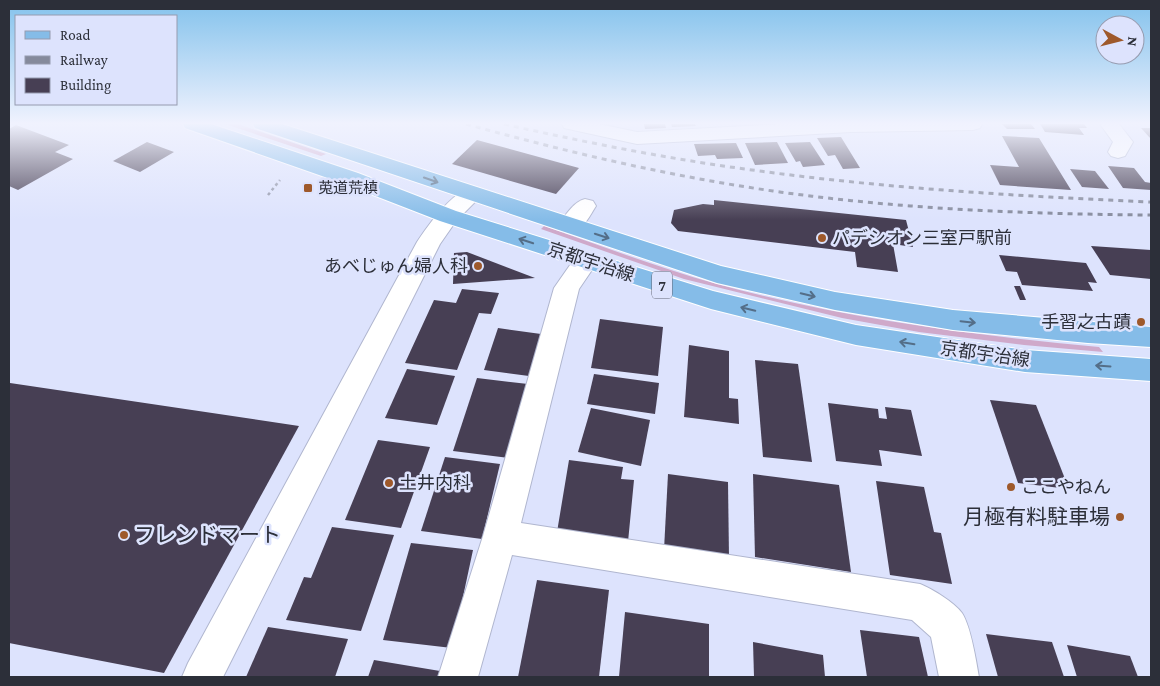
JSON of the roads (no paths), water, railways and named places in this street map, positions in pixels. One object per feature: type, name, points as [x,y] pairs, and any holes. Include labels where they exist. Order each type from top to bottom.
[{"type":"main road","name":"京都宇治線","points":[[286,156],[350,178],[448,216],[711,300],[856,335],[1025,361],[1151,370]]},
{"type":"main road","name":"京都宇治線","points":[[358,156],[717,274],[835,302],[953,320],[1088,334],[1151,337]]},
{"type":"street","points":[[202,677],[429,242],[448,216],[472,194]]},
{"type":"street","points":[[570,226],[585,206]]},
{"type":"street","points":[[458,677],[500,536],[567,288],[586,261]]},
{"type":"street","points":[[500,536],[920,603],[948,626],[958,677]]},
{"type":"railway","points":[[593,156],[734,185],[867,202],[962,209],[1151,215]]},
{"type":"railway","points":[[660,156],[796,176],[846,181],[1049,197],[1151,202]]},
{"type":"place","name":"莵道荒槙","points":[[308,188]]},
{"type":"place","name":"パデシオン三室戸駅前","points":[[822,238]]},
{"type":"place","name":"あべじゅん婦人科","points":[[478,266]]},
{"type":"place","name":"手習之古蹟","points":[[1141,322]]},
{"type":"place","name":"土井内科","points":[[389,483]]},
{"type":"place","name":"ここやねん","points":[[1011,487]]},
{"type":"place","name":"月極有料駐車場","points":[[1120,517]]},
{"type":"place","name":"フレンドマート","points":[[124,535]]}]
